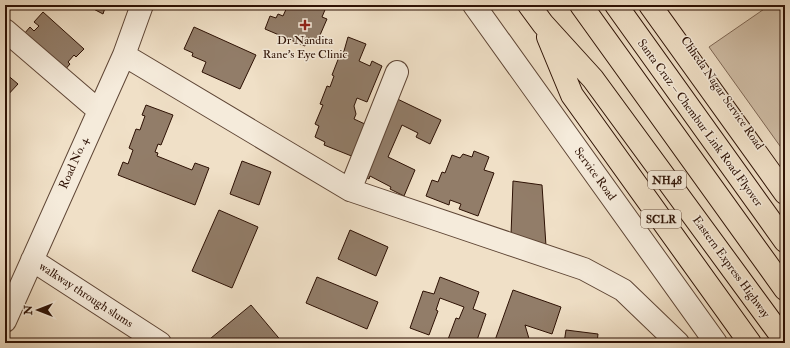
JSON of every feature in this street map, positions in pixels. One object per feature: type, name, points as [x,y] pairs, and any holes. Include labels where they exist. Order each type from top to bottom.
[{"type":"highway","name":"Eastern Express Highway","points":[[529,5],[543,24],[594,79],[785,341]]},
{"type":"highway","name":"NH48","points":[[581,5],[785,289]]},
{"type":"highway","name":"Santa Cruz – Chembur Link Road Flyover","points":[[616,5],[785,241]]},
{"type":"highway","points":[[650,5],[785,193]]},
{"type":"highway","name":"SCLR","points":[[543,24],[572,95],[750,343]]},
{"type":"street","name":"Road No. 4","points":[[5,321],[98,110],[124,55],[142,5]]},
{"type":"street","name":"Service Road","points":[[474,5],[716,343]]},
{"type":"street","name":"Chheda Nagar Service Road","points":[[660,5],[785,181]]},
{"type":"street","points":[[5,30],[98,110]]},
{"type":"street","points":[[124,55],[350,190],[584,269],[623,290],[678,343]]},
{"type":"street","points":[[350,190],[397,72]]},
{"type":"street","name":"walkway through slums","points":[[32,260],[160,343]]},
{"type":"shaded area","points":[[770,5],[785,5],[785,153],[709,47]]},
{"type":"building","points":[[86,5],[106,5],[103,14]]},
{"type":"building","points":[[288,5],[327,5],[322,17],[327,19],[317,42],[308,38],[305,46],[265,29],[270,16],[276,18],[278,14],[283,16]]},
{"type":"building","points":[[43,12],[84,49],[76,57],[74,55],[68,62],[70,64],[64,71],[24,34],[30,27],[34,31],[39,26],[34,22]]},
{"type":"building","points":[[194,27],[256,55],[240,89],[202,72],[206,62],[192,56],[193,53],[184,49]]},
{"type":"building","points":[[348,37],[366,44],[359,61],[370,66],[372,61],[382,66],[367,102],[357,98],[354,106],[356,114],[354,119],[367,125],[354,157],[324,145],[325,142],[315,137],[319,126],[315,124],[323,105],[320,104],[327,86],[330,87],[334,76],[332,75],[339,57],[342,58]]},
{"type":"building","points":[[5,73],[18,84],[5,98]]},
{"type":"building","points":[[387,94],[441,120],[430,144],[416,137],[418,133],[402,125],[388,157],[415,170],[404,196],[370,176],[369,179],[358,173]]},
{"type":"building","points":[[146,105],[173,115],[161,145],[158,144],[155,152],[158,153],[157,156],[192,170],[195,163],[209,168],[195,205],[118,175],[123,162],[128,164],[133,150],[129,148],[136,129],[140,130],[145,116],[142,115]]},
{"type":"building","points":[[474,151],[489,157],[484,170],[494,173],[478,216],[459,209],[461,204],[450,200],[449,205],[426,196],[432,180],[438,182],[442,172],[445,173],[452,155],[460,158],[463,154],[472,157]]},
{"type":"building","points":[[242,161],[271,172],[259,205],[230,194]]},
{"type":"building","points":[[513,181],[542,185],[546,246],[511,235]]},
{"type":"building","points":[[219,210],[258,227],[232,288],[192,271]]},
{"type":"building","points":[[350,230],[388,247],[376,276],[338,259]]},
{"type":"building","points":[[317,277],[378,302],[367,329],[306,303]]},
{"type":"building","points":[[440,277],[479,292],[473,309],[486,314],[476,343],[447,342],[456,318],[459,319],[464,307],[440,298],[436,310],[438,311],[429,335],[410,328],[423,291],[434,294]]},
{"type":"building","points":[[513,290],[561,307],[552,334],[525,325],[530,342],[532,343],[494,343]]},
{"type":"building","points":[[251,305],[283,343],[205,343]]},
{"type":"building","points":[[566,330],[598,334],[597,343],[564,343]]},
{"type":"building","points":[[346,339],[349,343],[341,343]]},
{"type":"place","name":"Dr Nandita Rane's Eye Clinic","points":[[305,25]]}]
